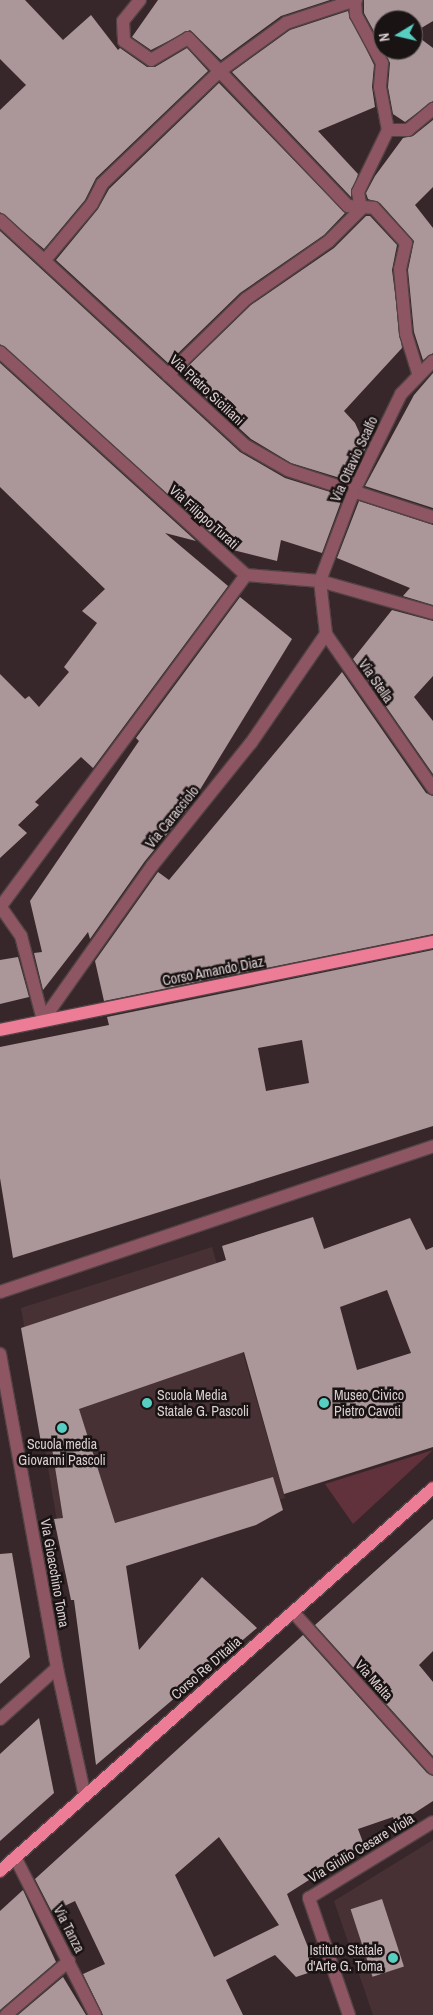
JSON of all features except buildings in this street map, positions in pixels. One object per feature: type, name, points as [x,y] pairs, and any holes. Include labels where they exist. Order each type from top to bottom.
[{"type":"main road","name":"Corso Amando Diaz","points":[[0,1030],[433,942]]},
{"type":"main road","name":"Corso Re D'Italia","points":[[0,1871],[433,1488]]},
{"type":"street","points":[[140,0],[123,21],[124,41],[150,60],[188,38],[348,206],[361,209],[374,208],[406,243],[400,269],[406,334],[418,374]]},
{"type":"street","points":[[45,260],[92,204],[102,184],[220,71],[286,23],[355,0],[356,15],[382,63],[380,87],[388,130],[358,192],[361,209]]},
{"type":"street","points":[[388,130],[408,130],[433,109]]},
{"type":"street","points":[[168,375],[246,299],[328,241],[361,209]]},
{"type":"street","name":"Via Pietro Siciliani","points":[[0,220],[246,446],[288,470],[353,493],[433,517]]},
{"type":"street","name":"Via Filippo Turati","points":[[0,352],[246,575]]},
{"type":"street","name":"Via Ottavio Scalfo","points":[[320,581],[353,493],[400,394],[433,361]]},
{"type":"street","points":[[43,1020],[21,936],[0,906],[246,575],[320,581],[433,613]]},
{"type":"street","name":"Via Stella","points":[[320,581],[326,634],[433,788]]},
{"type":"street","name":"Via Caracciolo","points":[[43,1020],[152,866],[251,743],[326,634]]},
{"type":"street","points":[[0,1292],[433,1146]]},
{"type":"street","name":"Via Gioacchino Toma","points":[[0,1354],[56,1668],[85,1796]]},
{"type":"street","name":"Via Malta","points":[[293,1612],[433,1768]]},
{"type":"street","points":[[0,1720],[56,1668]]},
{"type":"street","name":"Via Giulio Cesare Viola","points":[[350,2015],[309,1898],[433,1822]]},
{"type":"street","name":"Via Tanza","points":[[15,1857],[70,1961],[95,2015]]},
{"type":"street","points":[[6,2015],[70,1961]]},
{"type":"shaded area","name":"Scuola Media Statale G. Pascoli","points":[[212,1247],[285,1498],[125,1546],[128,1566],[67,1580],[21,1308]]},
{"type":"shaded area","points":[[433,1450],[353,1524],[325,1484]]},
{"type":"shaded area","name":"Istituto Statale d'Arte G. Toma","points":[[433,1840],[433,2015],[373,2015],[334,1901]]},
{"type":"place","name":"Scuola Media Statale G. Pascoli","points":[[147,1403]]},
{"type":"place","name":"Museo Civico Pietro Cavoti","points":[[324,1403]]},
{"type":"place","name":"Scuola media Giovanni Pascoli","points":[[62,1428]]},
{"type":"place","name":"Istituto Statale d'Arte G. Toma","points":[[393,1958]]}]
